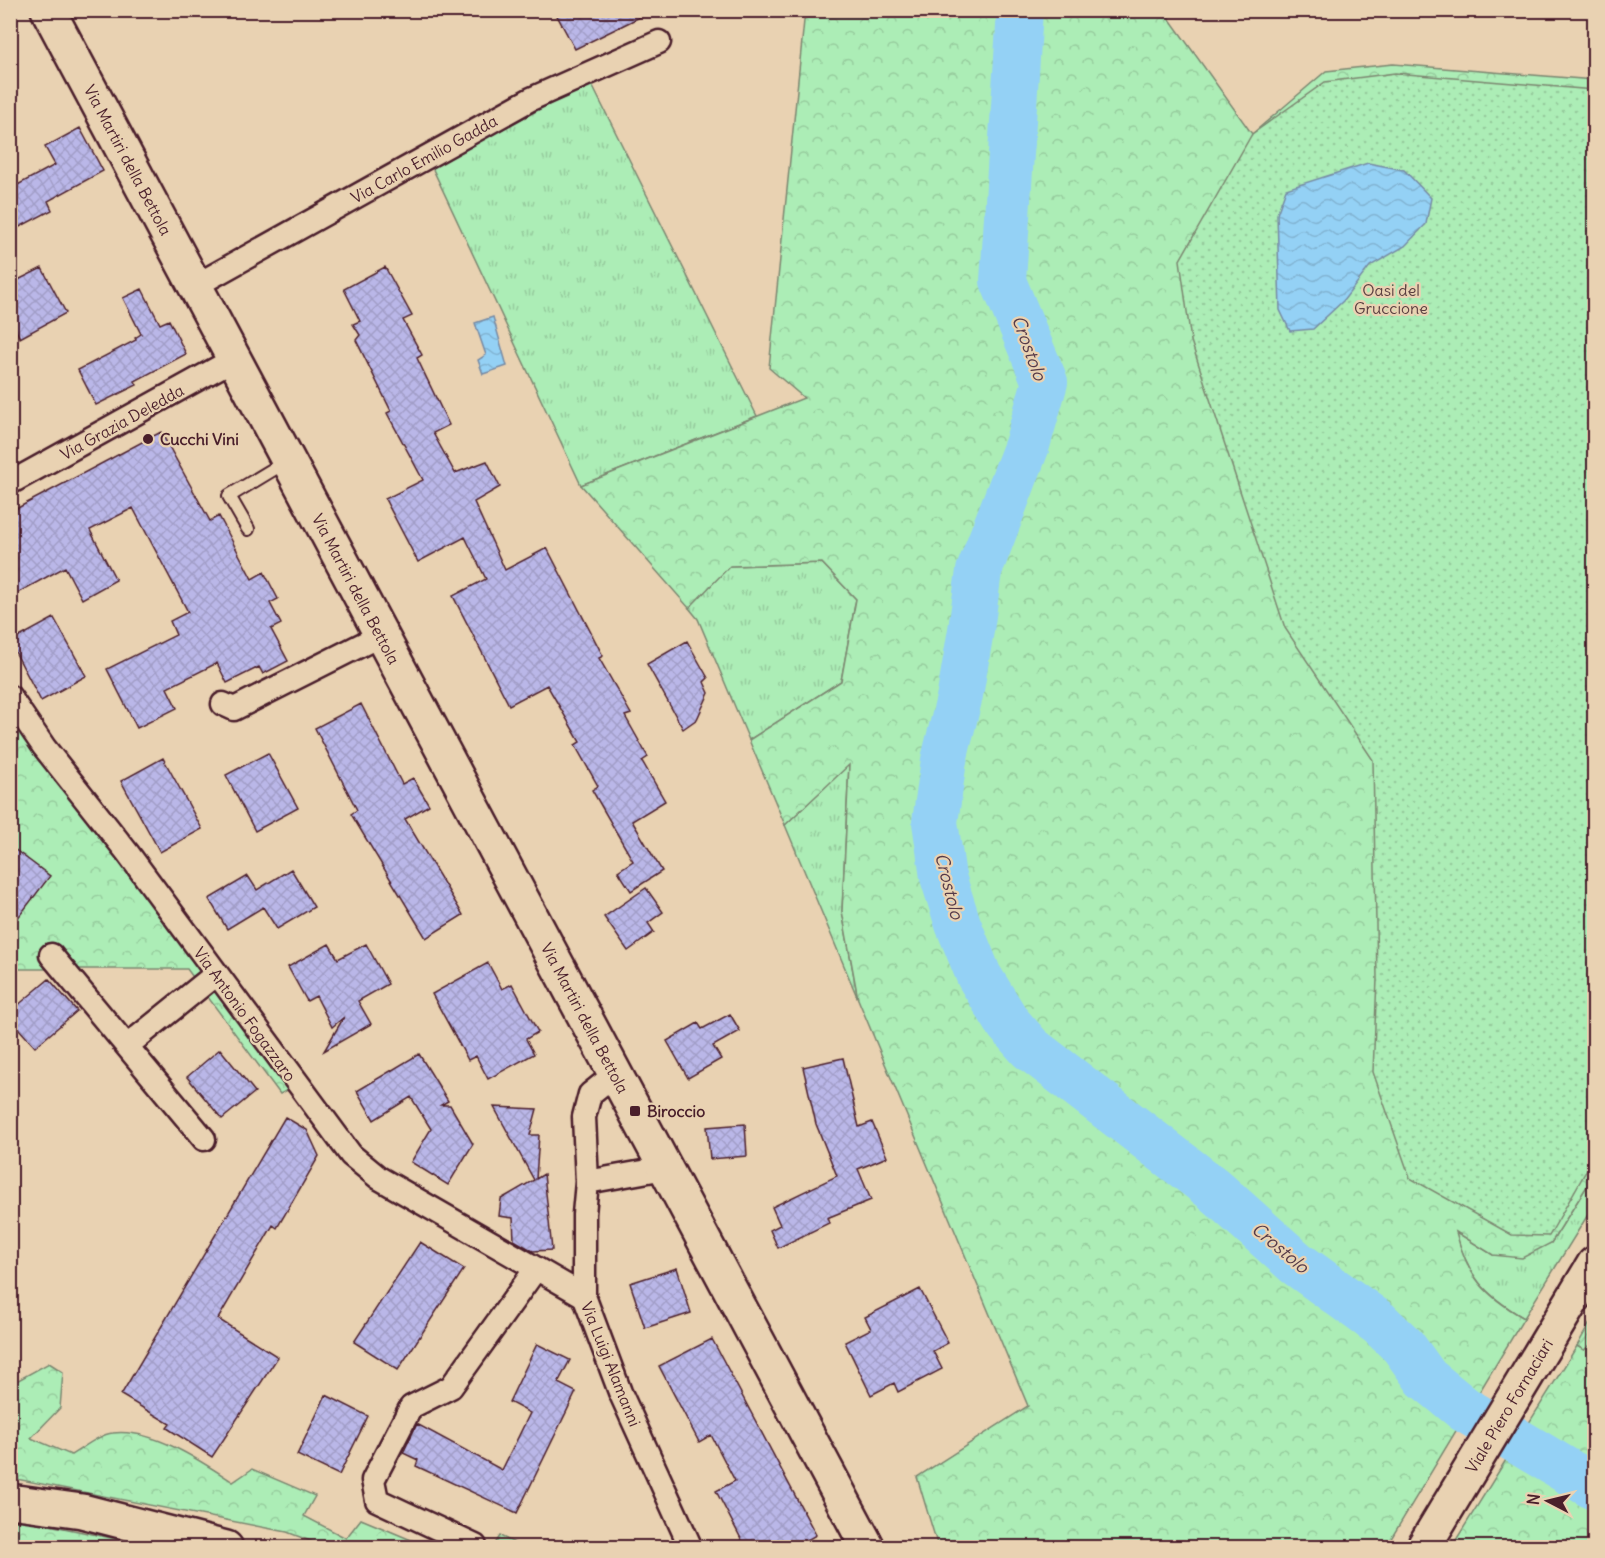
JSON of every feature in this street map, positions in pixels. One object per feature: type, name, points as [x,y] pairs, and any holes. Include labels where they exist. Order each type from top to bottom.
[{"type":"main road","name":"Via Martiri della Bettola","points":[[48,10],[868,1548]]},
{"type":"main road","name":"Viale Piero Fornaciari","points":[[1423,1548],[1594,1264]]},
{"type":"main road","points":[[10,1501],[82,1511],[226,1548]]},
{"type":"street","name":"Via Carlo Emilio Gadda","points":[[195,286],[531,99],[659,42]]},
{"type":"street","name":"Via Grazia Deledda","points":[[10,483],[234,359]]},
{"type":"street","points":[[223,704],[234,709],[381,635]]},
{"type":"street","name":"Via Antonio Fogazzaro","points":[[10,697],[45,747],[127,852],[327,1126],[364,1168],[535,1270],[584,1296]]},
{"type":"street","points":[[51,955],[204,1139]]},
{"type":"street","points":[[127,1046],[216,974]]},
{"type":"street","name":"Via Luigi Alamanni","points":[[615,1074],[590,1094],[584,1117],[587,1182],[584,1214],[584,1296],[620,1392],[691,1548]]},
{"type":"street","points":[[587,1182],[665,1168]]},
{"type":"street","points":[[475,1546],[377,1500],[373,1480],[411,1407],[451,1387],[535,1270]]},
{"type":"lane","points":[[249,529],[229,496],[288,461]]},
{"type":"green space","points":[[805,11],[1164,11],[1252,134],[1326,71],[1393,64],[1594,80],[1594,1175],[1551,1243],[1522,1258],[1493,1255],[1456,1232],[1472,1273],[1488,1293],[1524,1318],[1386,1547],[938,1547],[917,1477],[1028,1406],[858,999],[842,911],[849,765],[785,825],[749,740],[841,681],[856,599],[822,563],[730,566],[689,608],[581,485],[804,398],[769,368]]},
{"type":"green space","name":"Oasi del Gruccione","points":[[1395,73],[1594,90],[1594,1157],[1549,1236],[1512,1235],[1410,1178],[1373,1072],[1377,979],[1373,760],[1285,628],[1191,341],[1180,260],[1252,134],[1325,82]]},
{"type":"green space","points":[[591,83],[757,416],[581,485],[431,165]]},
{"type":"green space","points":[[822,563],[856,599],[841,681],[749,740],[698,619],[689,608],[729,566]]},
{"type":"green space","points":[[10,697],[297,1085],[280,1094],[187,969],[11,969]]},
{"type":"green space","points":[[849,764],[842,911],[858,999],[785,825]]},
{"type":"green space","points":[[1594,1175],[1594,1205],[1524,1318],[1498,1301],[1479,1283],[1466,1261],[1455,1231],[1493,1255],[1551,1243]]},
{"type":"green space","points":[[1594,1316],[1594,1342],[1584,1350],[1577,1346]]},
{"type":"green space","points":[[1594,1342],[1594,1547],[1451,1548],[1577,1346],[1584,1350]]},
{"type":"green space","points":[[49,1363],[63,1372],[60,1408],[31,1438],[71,1455],[108,1434],[128,1433],[144,1436],[176,1448],[233,1482],[252,1469],[315,1496],[304,1516],[346,1538],[361,1519],[428,1547],[326,1547],[287,1532],[11,1478],[11,1384]]},
{"type":"green space","points":[[11,1517],[154,1547],[11,1547]]},
{"type":"green space","points":[[500,1536],[523,1547],[493,1547]]},
{"type":"water","points":[[1368,163],[1404,170],[1431,198],[1426,224],[1405,246],[1370,266],[1343,301],[1313,329],[1290,331],[1280,310],[1277,214],[1286,189]]},
{"type":"water","points":[[493,317],[507,366],[483,374],[478,360],[486,355],[475,323]]},
{"type":"building","points":[[554,10],[654,10],[575,49]]},
{"type":"building","points":[[80,128],[103,171],[48,201],[52,210],[10,232],[10,189],[55,165],[45,147]]},
{"type":"building","points":[[385,267],[412,316],[403,320],[422,355],[417,358],[449,425],[433,433],[455,473],[487,461],[500,487],[474,502],[505,570],[547,548],[603,656],[599,658],[631,714],[625,716],[648,757],[642,761],[665,801],[632,821],[662,871],[631,891],[618,871],[633,861],[592,790],[598,786],[575,745],[580,742],[547,685],[509,705],[453,596],[486,579],[465,537],[418,562],[385,499],[423,480],[387,413],[391,411],[356,340],[360,335],[353,324],[360,321],[344,289]]},
{"type":"building","points":[[42,268],[66,313],[20,338],[10,319],[10,284]]},
{"type":"building","points":[[142,289],[160,324],[169,320],[186,354],[135,381],[137,385],[96,405],[78,370],[136,340],[135,338],[141,334],[123,298]]},
{"type":"building","points":[[161,432],[210,521],[219,516],[252,579],[264,572],[278,599],[270,603],[281,624],[271,629],[288,661],[263,674],[259,667],[227,683],[217,663],[167,688],[177,708],[137,728],[107,669],[176,635],[170,621],[188,612],[133,508],[90,530],[116,580],[82,599],[65,567],[10,597],[10,512]]},
{"type":"building","points":[[54,618],[86,676],[41,701],[10,642]]},
{"type":"building","points":[[687,641],[708,678],[704,682],[709,693],[697,719],[683,729],[647,664]]},
{"type":"building","points":[[361,704],[402,784],[413,778],[429,805],[405,819],[463,915],[426,938],[351,814],[357,810],[315,728]]},
{"type":"building","points":[[268,753],[298,808],[255,831],[226,775]]},
{"type":"building","points":[[163,758],[202,829],[160,852],[121,781]]},
{"type":"building","points":[[10,846],[50,876],[10,928]]},
{"type":"building","points":[[291,869],[314,907],[277,929],[263,907],[227,929],[209,899],[248,876],[257,890]]},
{"type":"building","points":[[646,888],[663,912],[648,923],[654,932],[628,951],[604,917]]},
{"type":"building","points":[[329,944],[338,959],[366,944],[388,984],[358,1001],[371,1024],[324,1051],[344,1017],[332,1027],[316,996],[307,1001],[288,967]]},
{"type":"building","points":[[488,963],[502,989],[512,984],[538,1032],[526,1039],[534,1054],[488,1079],[476,1056],[468,1060],[432,994]]},
{"type":"building","points":[[49,979],[77,1011],[35,1047],[10,1019],[10,1012]]},
{"type":"building","points":[[730,1014],[740,1031],[713,1046],[721,1059],[688,1078],[667,1041],[698,1023],[702,1029]]},
{"type":"building","points":[[220,1049],[255,1092],[222,1119],[187,1077]]},
{"type":"building","points":[[419,1054],[448,1101],[441,1105],[450,1105],[473,1144],[448,1185],[411,1162],[431,1129],[411,1097],[374,1120],[357,1091]]},
{"type":"building","points":[[843,1058],[859,1127],[872,1122],[887,1157],[858,1169],[871,1200],[827,1218],[829,1223],[778,1248],[770,1230],[780,1225],[772,1207],[837,1176],[816,1124],[803,1067]]},
{"type":"building","points":[[494,1107],[537,1109],[530,1135],[539,1135],[536,1179],[544,1174],[552,1250],[533,1251],[514,1240],[513,1218],[499,1216],[501,1199],[534,1180]]},
{"type":"building","points":[[285,1117],[307,1130],[319,1156],[277,1228],[273,1225],[218,1319],[278,1357],[212,1457],[167,1428],[170,1424],[121,1395]]},
{"type":"building","points":[[745,1124],[747,1156],[710,1159],[707,1127]]},
{"type":"building","points":[[420,1242],[464,1269],[398,1370],[354,1342]]},
{"type":"building","points":[[677,1268],[691,1313],[645,1328],[630,1283]]},
{"type":"building","points":[[920,1289],[948,1343],[933,1351],[942,1369],[898,1392],[894,1383],[871,1395],[845,1342],[871,1329],[865,1317]]},
{"type":"building","points":[[712,1339],[816,1535],[793,1548],[746,1548],[716,1491],[735,1481],[711,1435],[699,1442],[659,1366]]},
{"type":"building","points":[[537,1344],[570,1360],[558,1383],[576,1392],[517,1513],[416,1466],[418,1460],[403,1453],[417,1424],[502,1470],[530,1413],[509,1402]]},
{"type":"building","points":[[326,1395],[368,1416],[339,1475],[297,1455]]},
{"type":"waterway","name":"Crostolo","points":[[1020,10],[1003,281],[1045,382],[1027,445],[979,571],[960,695],[944,760],[935,822],[943,877],[958,924],[979,976],[1008,1023],[1030,1048],[1212,1188],[1296,1263],[1379,1323],[1403,1346],[1426,1378],[1464,1409],[1594,1487]]},
{"type":"place","name":"Cucchi Vini","points":[[148,439]]},
{"type":"place","name":"Biroccio","points":[[635,1111]]}]
